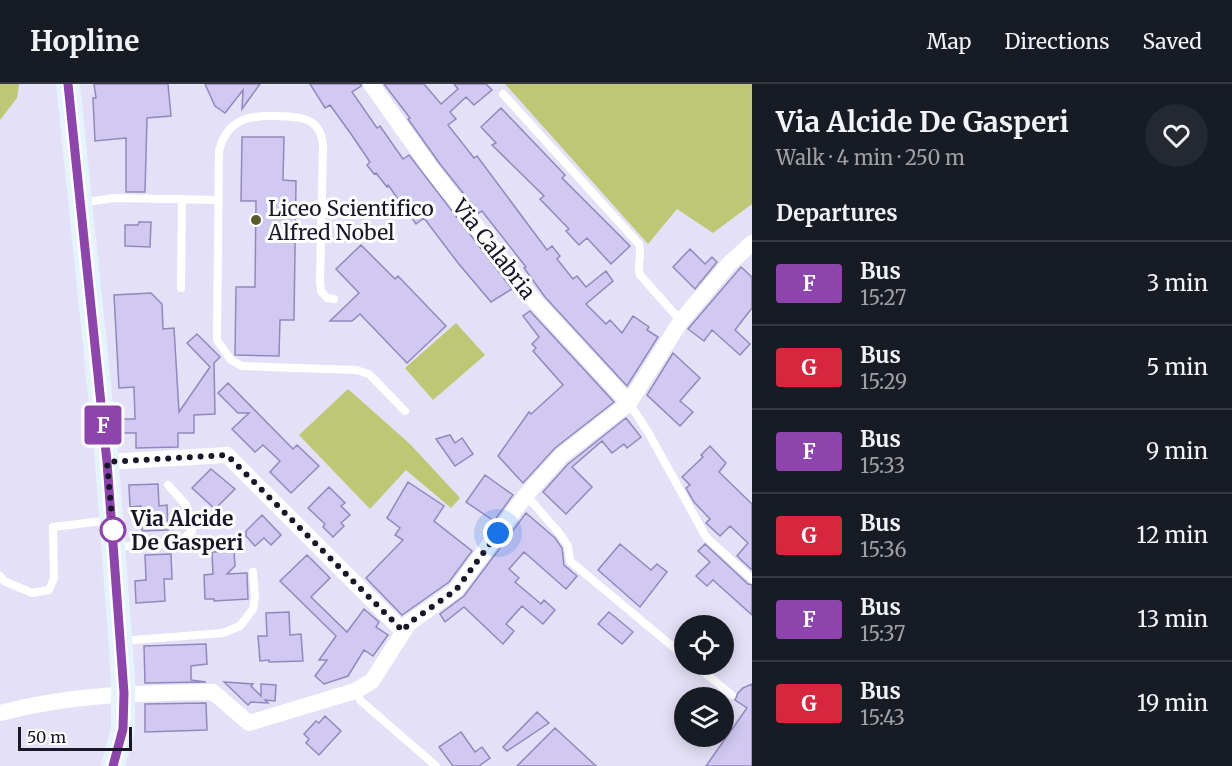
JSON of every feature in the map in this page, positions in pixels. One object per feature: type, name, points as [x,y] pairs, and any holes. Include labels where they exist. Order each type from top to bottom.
[{"type":"street","points":[[68,84],[107,462],[124,693],[123,729],[113,766]]},
{"type":"street","name":"Via Calabria","points":[[371,84],[432,170],[533,300],[629,403]]},
{"type":"street","points":[[0,713],[37,703],[124,693],[213,692],[249,723],[356,691],[372,681],[409,623],[456,590],[526,495],[561,456],[629,403],[681,321],[729,264],[752,243]]},
{"type":"street","points":[[107,462],[227,455],[403,631]]},
{"type":"lane","points":[[503,94],[639,244],[640,275],[681,321]]},
{"type":"lane","points":[[334,299],[327,298],[321,291],[322,135],[309,120],[300,117],[258,116],[240,121],[229,130],[221,142],[219,151],[217,340],[231,360],[242,366],[356,370],[369,374],[405,411]]},
{"type":"lane","points":[[79,204],[114,198],[218,200]]},
{"type":"lane","points":[[181,288],[182,199]]},
{"type":"lane","points":[[629,403],[648,432],[706,537],[752,579]]},
{"type":"lane","points":[[114,547],[179,543],[192,531],[187,506],[168,485]]},
{"type":"lane","points":[[526,495],[560,534],[568,546],[570,561],[674,648]]},
{"type":"lane","points":[[0,576],[4,581],[32,593],[49,590],[54,578],[53,527],[112,520]]},
{"type":"lane","points":[[120,640],[223,633],[240,626],[254,609],[253,572]]},
{"type":"lane","points":[[707,675],[722,687]]},
{"type":"lane","points":[[356,691],[361,700],[436,766]]},
{"type":"green space","points":[[0,84],[19,84],[17,98],[0,120]]},
{"type":"green space","points":[[505,84],[752,84],[752,204],[713,233],[677,209],[648,244]]},
{"type":"green space","points":[[456,323],[485,355],[433,400],[405,368]]},
{"type":"green space","points":[[348,389],[410,444],[460,498],[451,508],[406,470],[370,509],[299,435]]},
{"type":"building","points":[[94,84],[168,84],[171,116],[147,118],[145,192],[126,192],[126,138],[95,141]]},
{"type":"building","points":[[205,84],[260,84],[242,109],[243,90],[225,113],[215,106]]},
{"type":"building","points":[[310,84],[361,84],[352,92],[377,128],[380,126],[403,159],[409,155],[512,289],[491,302],[424,218],[416,224],[388,185],[387,187],[376,173],[374,174],[367,165],[370,162],[351,134],[330,105],[325,108]]},
{"type":"building","points":[[384,84],[424,84],[441,104],[458,89],[454,84],[486,84],[492,90],[474,105],[466,97],[450,112],[456,119],[448,125],[474,158],[477,156],[547,250],[552,246],[560,256],[557,259],[573,279],[577,276],[586,287],[606,271],[613,281],[586,304],[606,324],[610,320],[622,333],[633,316],[649,327],[647,330],[658,337],[627,386],[545,297],[524,268],[526,267],[482,211],[479,213],[440,164],[408,119],[410,118]]},
{"type":"building","points":[[501,108],[565,175],[562,178],[630,246],[611,264],[587,238],[579,245],[566,231],[569,229],[540,199],[544,196],[492,145],[496,143],[481,127]]},
{"type":"building","points":[[242,137],[284,137],[283,180],[296,181],[294,320],[280,320],[279,356],[235,355],[236,287],[255,287],[256,201],[241,201]]},
{"type":"building","points":[[139,222],[151,222],[150,247],[125,246],[125,225],[138,225]]},
{"type":"building","points":[[361,245],[395,279],[398,276],[446,326],[407,363],[360,314],[352,321],[330,321],[359,293],[336,269]]},
{"type":"building","points":[[690,249],[705,264],[712,257],[717,262],[695,289],[673,267]]},
{"type":"building","points":[[741,267],[752,277],[752,308],[735,330],[750,344],[740,355],[712,330],[704,341],[688,329]]},
{"type":"building","points":[[151,293],[162,304],[163,329],[174,328],[179,412],[210,367],[187,343],[197,334],[220,357],[214,363],[215,414],[194,415],[194,433],[178,433],[178,447],[136,448],[136,433],[120,433],[120,419],[135,419],[134,387],[119,388],[114,295]]},
{"type":"building","points":[[530,311],[614,402],[555,448],[523,483],[498,456],[529,412],[531,414],[563,385],[533,351],[536,348],[532,344],[539,337],[523,316]]},
{"type":"building","points":[[673,353],[700,378],[680,401],[693,412],[680,426],[647,395]]},
{"type":"building","points":[[228,383],[293,449],[297,445],[319,466],[291,493],[270,472],[280,461],[263,445],[255,452],[232,429],[249,413],[238,413],[218,393]]},
{"type":"building","points":[[626,418],[641,437],[627,448],[624,444],[612,453],[602,441],[572,467],[592,487],[566,514],[543,492],[568,464]]},
{"type":"building","points":[[450,435],[455,443],[462,438],[473,454],[455,466],[436,439]]},
{"type":"building","points":[[710,446],[726,463],[719,472],[752,504],[752,570],[737,556],[748,543],[730,526],[720,536],[706,523],[710,519],[694,502],[686,488],[690,485],[682,477],[703,457],[701,455]]},
{"type":"building","points":[[211,469],[235,489],[215,509],[192,488]]},
{"type":"building","points":[[485,475],[513,495],[494,521],[466,502]]},
{"type":"building","points":[[408,482],[444,506],[434,521],[472,551],[449,582],[402,615],[366,578],[403,540],[395,535],[400,528],[387,518]]},
{"type":"building","points":[[158,484],[159,506],[167,505],[168,530],[142,531],[141,506],[130,507],[129,485]]},
{"type":"building","points":[[329,487],[345,503],[341,506],[350,515],[341,523],[344,526],[333,537],[323,527],[325,524],[308,508]]},
{"type":"building","points":[[526,513],[555,538],[562,548],[564,565],[577,576],[566,589],[524,552],[509,569],[519,578],[515,582],[541,604],[544,600],[555,610],[543,624],[522,606],[506,624],[514,631],[503,644],[464,607],[445,622],[440,614],[464,596]]},
{"type":"building","points":[[262,515],[281,535],[271,545],[264,538],[255,546],[246,536],[246,531]]},
{"type":"building","points":[[620,544],[651,570],[657,564],[667,572],[640,607],[598,570]]},
{"type":"building","points":[[705,544],[748,584],[752,585],[752,615],[713,580],[707,586],[696,576],[710,562],[698,551]]},
{"type":"building","points":[[234,551],[235,566],[227,574],[247,573],[248,599],[214,601],[214,599],[205,599],[204,575],[213,574],[212,552]]},
{"type":"building","points":[[171,554],[172,579],[164,579],[165,601],[136,603],[135,581],[146,580],[145,555]]},
{"type":"building","points":[[307,555],[330,578],[311,597],[347,632],[364,609],[379,622],[376,627],[388,635],[373,656],[364,650],[348,676],[324,684],[315,676],[327,660],[319,660],[336,636],[280,581]]},
{"type":"building","points":[[289,612],[290,635],[301,634],[303,661],[260,661],[258,636],[267,636],[266,613]]},
{"type":"building","points":[[609,612],[633,632],[622,644],[598,624]]},
{"type":"building","points":[[206,644],[207,664],[191,666],[191,680],[206,682],[145,683],[144,646]]},
{"type":"building","points":[[224,682],[253,684],[251,686],[261,696],[261,684],[276,685],[275,701],[251,702],[248,705]]},
{"type":"building","points":[[752,684],[752,766],[706,766],[719,747],[734,747],[734,726],[747,708],[735,700],[743,688]]},
{"type":"building","points":[[206,703],[207,730],[145,732],[145,704]]},
{"type":"building","points":[[537,712],[549,723],[507,751],[503,747]]},
{"type":"building","points":[[325,716],[341,731],[319,755],[306,743],[309,739],[304,734],[316,721],[319,723]]},
{"type":"building","points":[[555,728],[596,766],[517,766]]},
{"type":"building","points":[[461,732],[475,752],[482,747],[490,758],[479,766],[453,766],[439,747]]},
{"type":"bus line","name":"F","points":[[68,84],[107,462],[124,693],[123,729],[113,766]]},
{"type":"place","name":"Liceo Scientifico Alfred Nobel","points":[[256,220]]},
{"type":"place","name":"Via Alcide De Gasperi","points":[[113,530]]},
{"type":"route","points":[[113,530],[107,462],[227,455],[403,631],[409,623],[456,590],[498,533]]}]
